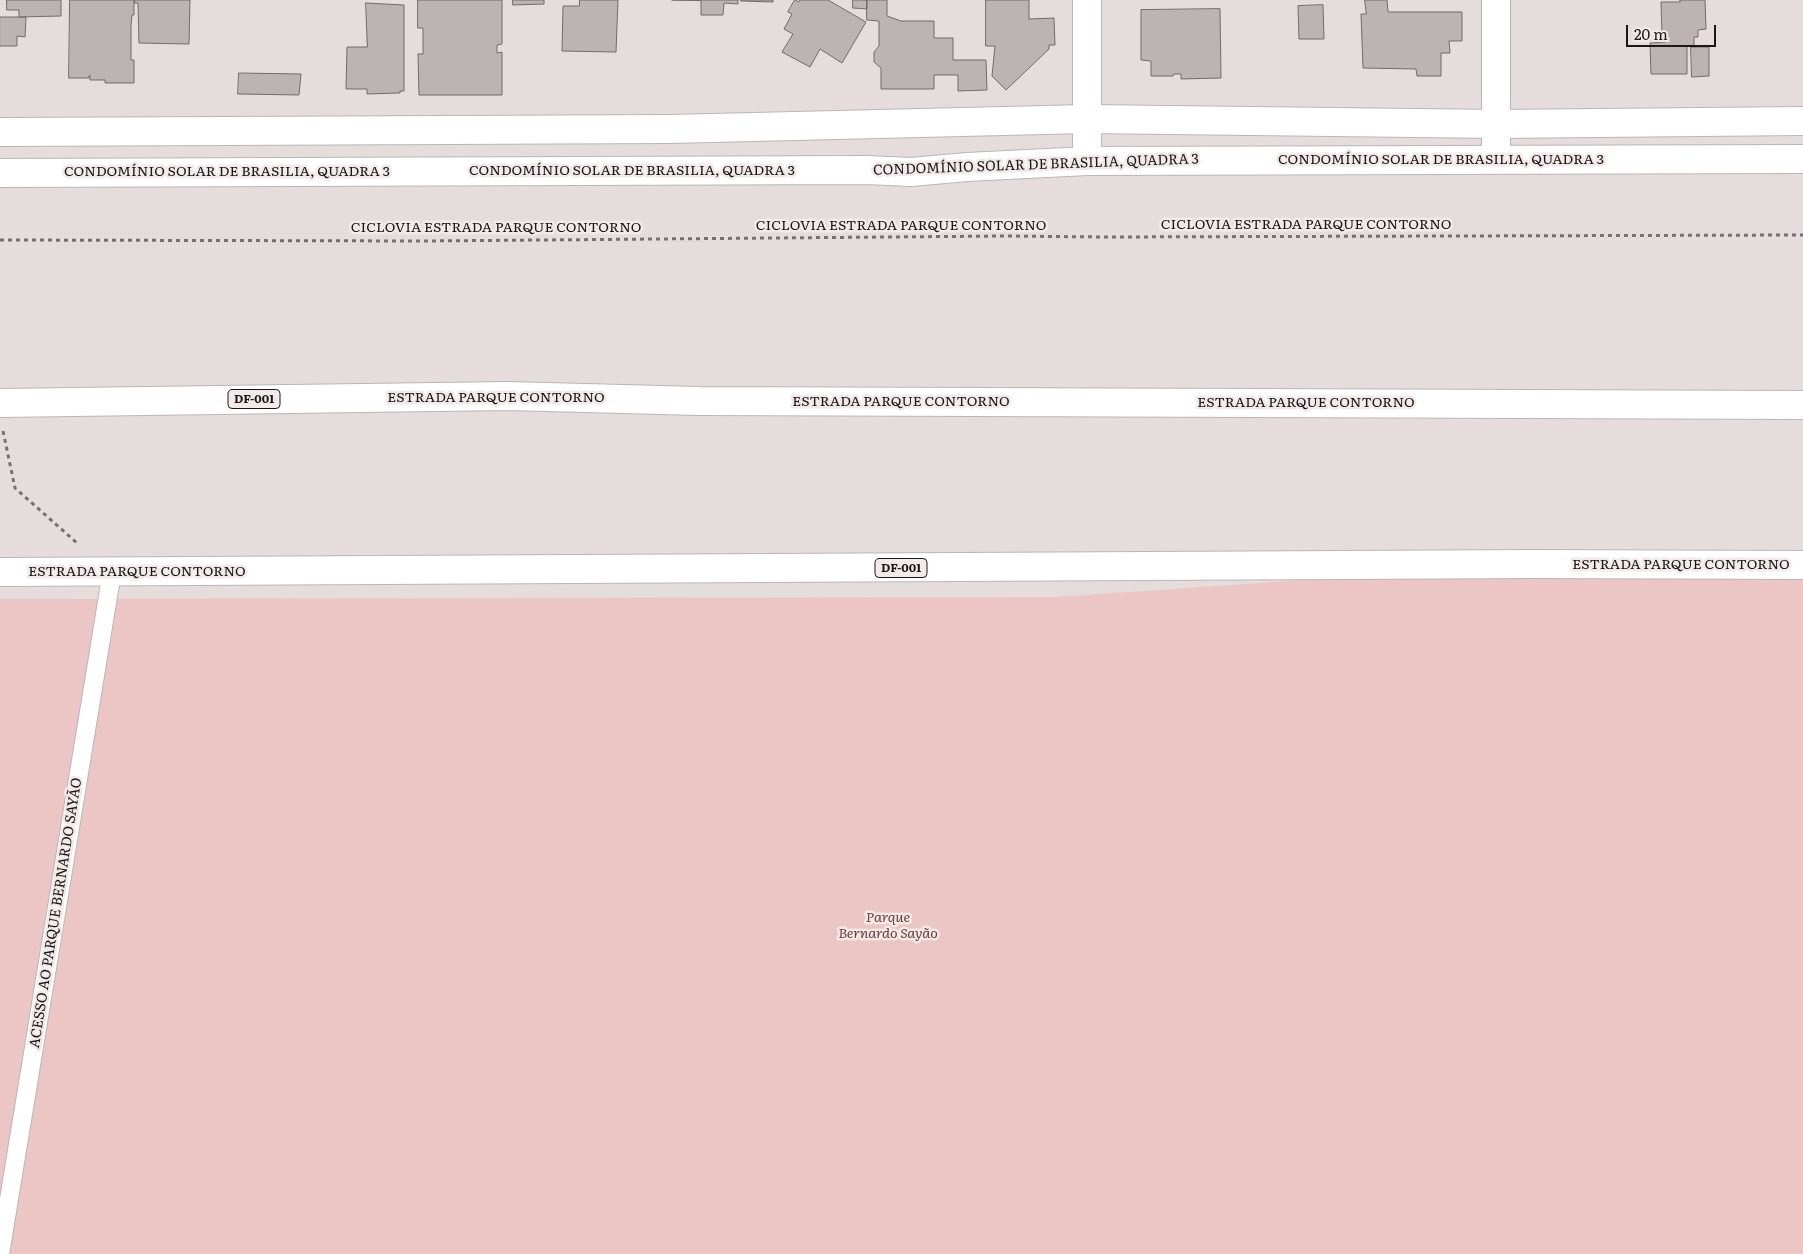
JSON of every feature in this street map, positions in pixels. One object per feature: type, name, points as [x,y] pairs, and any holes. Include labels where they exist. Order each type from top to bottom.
[{"type":"street","points":[[1087,0],[1087,162]]},
{"type":"street","points":[[1496,0],[1496,159]]},
{"type":"street","points":[[0,132],[670,129],[1087,119],[1497,124],[1803,121]]},
{"type":"street","points":[[516,130],[517,172]]},
{"type":"street","name":"CONDOMÍNIO SOLAR DE BRASILIA, QUADRA 3","points":[[0,173],[867,170],[911,172],[966,167],[1087,162],[1803,159]]},
{"type":"street","name":"ESTRADA PARQUE CONTORNO","points":[[1,415],[508,396],[699,401],[1803,405]]},
{"type":"street","name":"ESTRADA PARQUE CONTORNO","points":[[0,572],[1523,564],[1803,565]]},
{"type":"lane","name":"ACESSO AO PARQUE BERNARDO SAYÃO","points":[[0,1254],[112,572]]},
{"type":"path","name":"CICLOVIA ESTRADA PARQUE CONTORNO","points":[[0,240],[435,241],[1004,236],[1803,235]]},
{"type":"path","points":[[1,415],[15,488],[112,572]]},
{"type":"green space","name":"Parque Bernardo Sayão","points":[[1533,564],[1803,567],[1803,1254],[0,1254],[0,599],[1057,597]]},
{"type":"building","points":[[7,0],[61,0],[61,16],[19,17],[19,10],[7,10]]},
{"type":"building","points":[[70,0],[134,0],[134,15],[132,15],[131,26],[131,60],[134,60],[134,83],[105,83],[105,80],[90,80],[90,75],[89,78],[69,78]]},
{"type":"building","points":[[135,0],[190,0],[189,44],[139,43],[138,3],[135,3]]},
{"type":"building","points":[[418,0],[502,0],[502,44],[497,45],[497,53],[502,52],[502,95],[419,95],[418,54],[423,54],[423,28],[418,28]]},
{"type":"building","points":[[513,0],[544,0],[544,4],[513,5]]},
{"type":"building","points":[[580,0],[618,0],[616,52],[562,51],[563,6],[579,6]]},
{"type":"building","points":[[672,0],[738,0],[738,4],[724,3],[723,15],[701,15],[701,1]]},
{"type":"building","points":[[773,0],[773,2],[741,1]]},
{"type":"building","points":[[795,0],[799,2],[800,0],[828,0],[866,22],[842,63],[820,49],[810,67],[782,52],[793,34],[784,29],[792,14],[788,12]]},
{"type":"building","points":[[853,0],[867,0],[867,9],[853,8]]},
{"type":"building","points":[[867,0],[887,0],[887,16],[901,21],[934,21],[934,38],[953,38],[953,60],[986,60],[987,90],[958,91],[958,75],[934,75],[934,89],[881,89],[881,68],[874,62],[874,52],[879,46],[879,21],[867,20]]},
{"type":"building","points":[[986,0],[1029,0],[1029,19],[1054,18],[1055,45],[1049,45],[1049,49],[1006,90],[992,76],[995,46],[986,46]]},
{"type":"building","points":[[1365,0],[1387,0],[1388,12],[1462,12],[1462,41],[1449,41],[1450,53],[1441,53],[1441,76],[1417,76],[1416,69],[1363,68],[1361,14],[1366,14]]},
{"type":"building","points":[[1680,0],[1705,0],[1706,29],[1698,30],[1698,37],[1694,37],[1694,46],[1687,46],[1687,74],[1651,74],[1650,43],[1666,42],[1666,35],[1662,35],[1661,2],[1680,2]]},
{"type":"building","points":[[366,3],[404,5],[404,91],[400,91],[400,93],[367,94],[367,89],[346,89],[347,47],[367,47]]},
{"type":"building","points":[[1323,5],[1324,39],[1299,39],[1298,6]]},
{"type":"building","points":[[1220,9],[1221,78],[1181,79],[1181,74],[1151,76],[1151,61],[1141,60],[1141,10]]},
{"type":"building","points":[[0,17],[26,17],[25,37],[17,36],[17,46],[0,46]]},
{"type":"building","points":[[1691,47],[1709,47],[1709,76],[1692,77]]},
{"type":"building","points":[[239,73],[301,74],[299,95],[238,94]]}]
